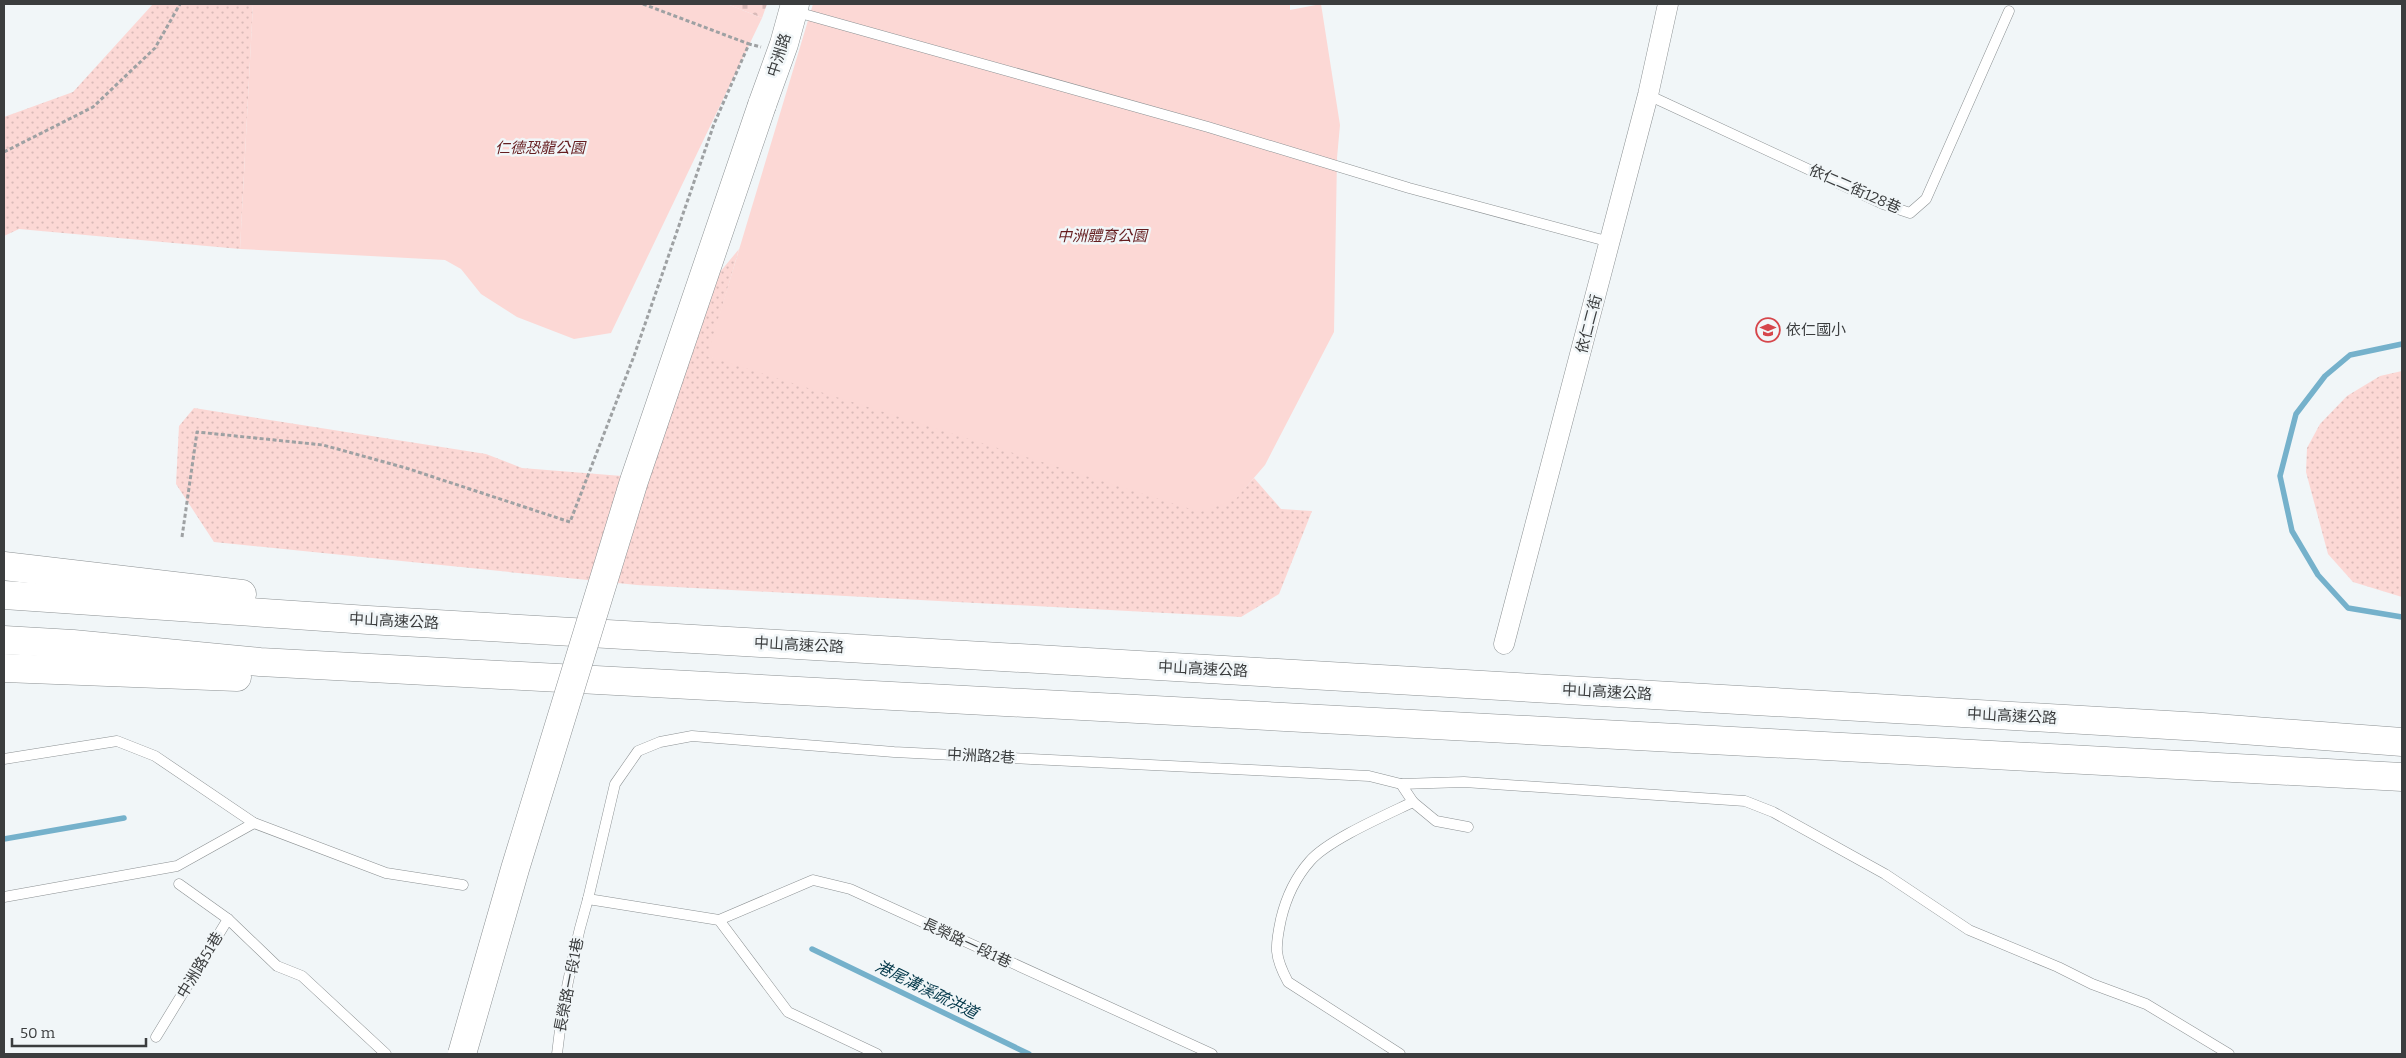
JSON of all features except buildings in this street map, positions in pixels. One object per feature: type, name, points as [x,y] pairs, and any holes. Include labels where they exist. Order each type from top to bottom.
[{"type":"main road","name":"中洲路","points":[[462,1054],[515,869],[634,481],[784,44],[794,7]]},
{"type":"main road","points":[[4,566],[285,599],[368,620]]},
{"type":"main road","name":"中山高速公路","points":[[4,595],[368,620],[2182,726],[2402,742]]},
{"type":"main road","points":[[4,640],[73,644],[260,662],[357,668],[2402,778]]},
{"type":"main road","points":[[4,668],[261,678],[357,668]]},
{"type":"street","name":"依仁二街","points":[[1504,644],[1648,95],[1668,4]]},
{"type":"lane","points":[[794,7],[1208,127],[1409,188],[1610,242]]},
{"type":"lane","name":"依仁二街128巷","points":[[1648,95],[1883,204],[1910,213],[1926,199],[2009,11]]},
{"type":"lane","name":"中洲路2巷","points":[[588,899],[615,784],[638,751],[660,742],[692,736],[894,752],[1370,776],[1401,784],[1464,782],[1746,801],[1773,812],[1885,874],[1969,930],[2058,967],[2092,984],[2146,1004],[2229,1054]]},
{"type":"lane","points":[[4,759],[117,740],[155,756],[254,823],[386,872],[463,885]]},
{"type":"lane","points":[[1401,784],[1413,802],[1436,821],[1468,827]]},
{"type":"lane","points":[[1400,1054],[1288,982],[1278,962],[1277,941],[1286,898],[1310,860],[1357,829],[1413,802]]},
{"type":"lane","points":[[4,897],[177,866],[254,823]]},
{"type":"lane","name":"長榮路一段1巷","points":[[720,920],[813,880],[850,889],[1212,1054]]},
{"type":"lane","points":[[179,884],[228,919]]},
{"type":"lane","points":[[588,899],[720,920],[788,1012],[877,1054]]},
{"type":"lane","name":"長榮路一段1巷","points":[[557,1054],[564,999],[578,932],[588,899]]},
{"type":"lane","name":"中洲路51巷","points":[[156,1037],[228,919],[277,966],[302,976],[386,1054]]},
{"type":"path","points":[[4,152],[94,107],[155,48],[180,4]]},
{"type":"path","points":[[643,4],[749,44],[764,48],[784,44]]},
{"type":"path","points":[[182,537],[197,432],[323,445],[406,468],[570,522],[634,356],[714,124],[749,44]]},
{"type":"green space","points":[[153,4],[253,4],[240,249],[19,229],[4,236],[4,117],[73,92]]},
{"type":"green space","name":"仁德恐龍公園","points":[[253,4],[727,4],[762,18],[611,333],[574,339],[517,317],[481,294],[461,269],[445,260],[240,249]]},
{"type":"green space","points":[[727,4],[767,4],[762,18]]},
{"type":"green space","name":"中洲體育公園","points":[[813,4],[1290,4],[1290,10],[1321,4],[1340,125],[1337,158],[1334,332],[1265,465],[1235,500],[1200,512],[707,356]]},
{"type":"green space","points":[[739,249],[708,356],[1234,500],[1254,478],[1281,509],[1312,511],[1279,594],[1241,617],[637,585],[214,542],[176,484],[179,426],[194,408],[486,454],[522,468],[647,478],[701,295]]},
{"type":"green space","points":[[2402,371],[2402,597],[2353,582],[2328,554],[2306,472],[2307,448],[2320,424],[2347,396],[2380,376]]},
{"type":"waterway","points":[[2402,344],[2350,355],[2325,376],[2296,414],[2280,476],[2292,531],[2318,575],[2348,608],[2402,617]]},
{"type":"waterway","name":"港尾溝溪疏洪道","points":[[4,839],[124,818]]},
{"type":"waterway","name":"港尾溝溪疏洪道","points":[[812,949],[1029,1054]]},
{"type":"place","name":"依仁國小","points":[[1768,330]]}]
